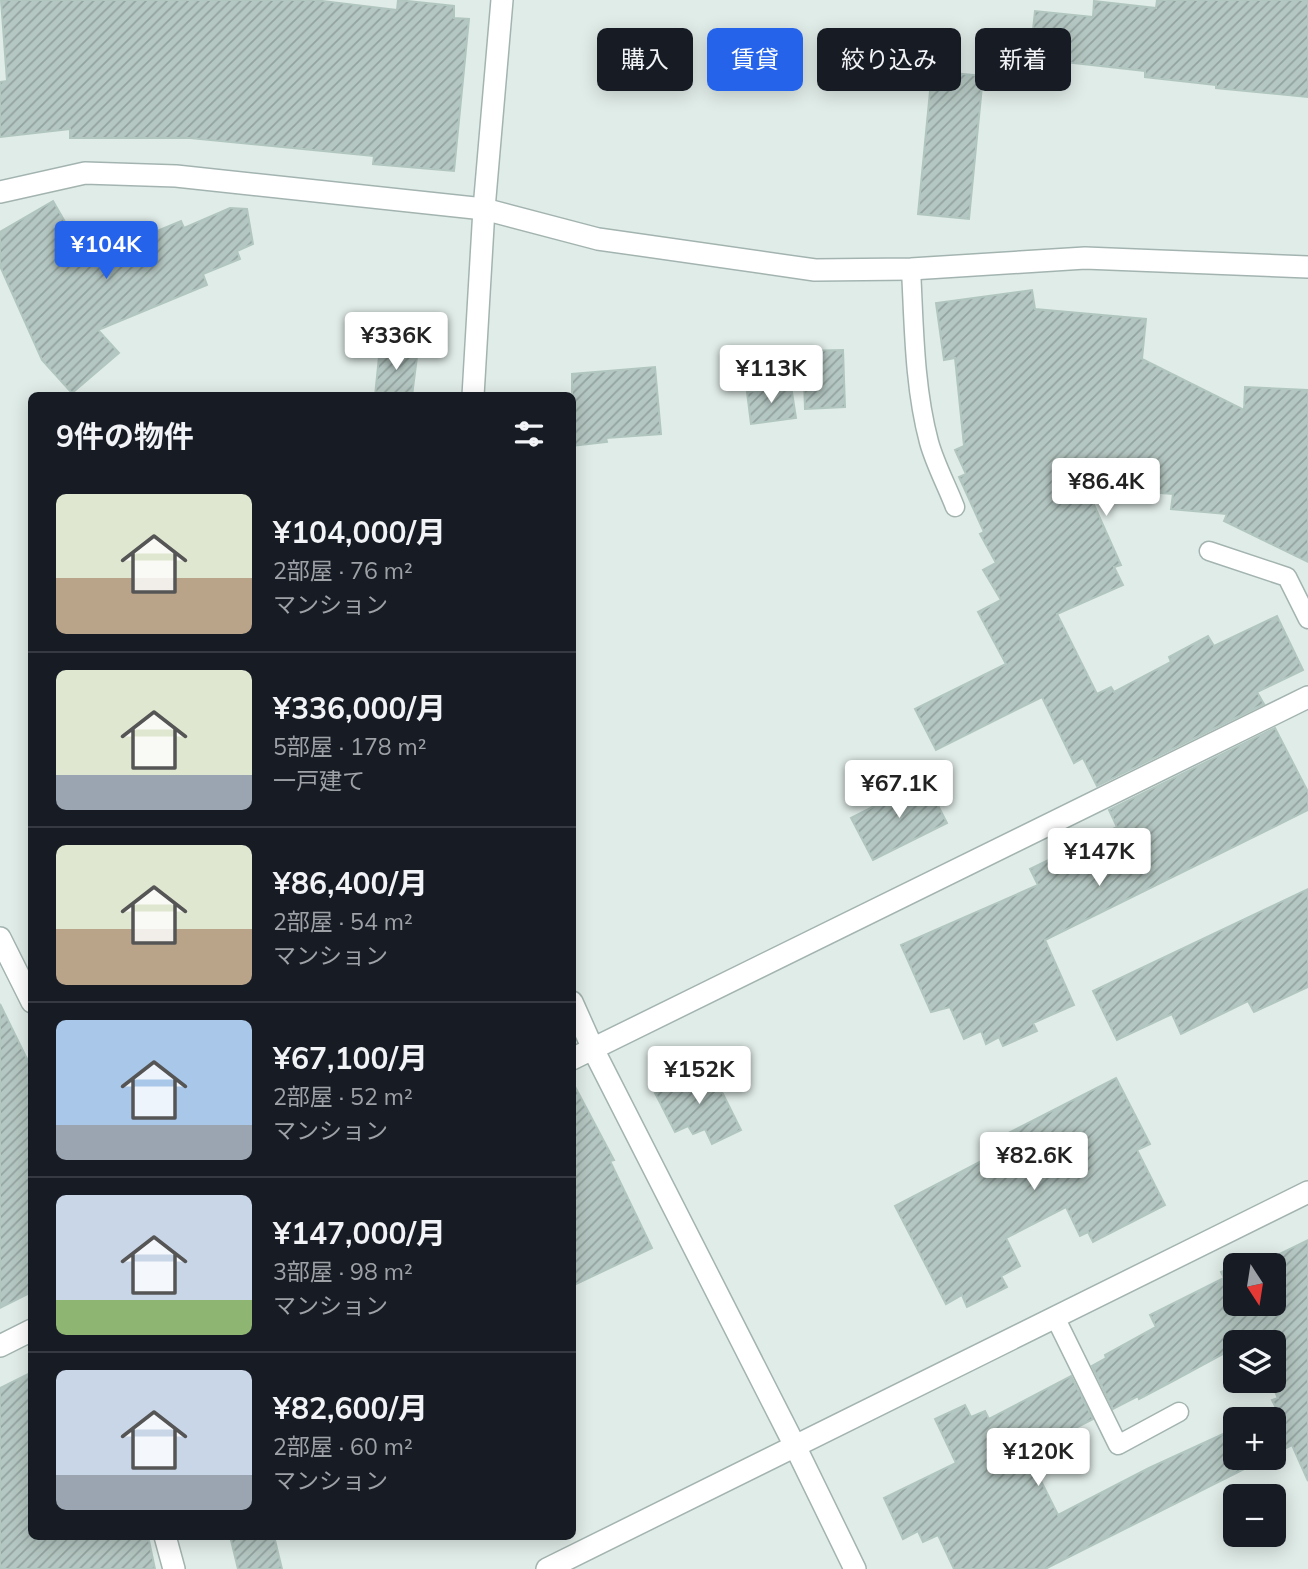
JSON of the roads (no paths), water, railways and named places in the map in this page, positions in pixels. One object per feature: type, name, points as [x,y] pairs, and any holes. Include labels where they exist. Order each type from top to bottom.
[{"type":"street","points":[[473,392],[484,209],[502,0]]},
{"type":"street","points":[[0,192],[85,173],[163,176],[484,209],[598,239],[815,270],[911,269],[1085,258],[1308,267]]},
{"type":"street","points":[[576,1057],[1306,703]]},
{"type":"street","points":[[0,938],[28,994]]},
{"type":"street","points":[[576,1011],[855,1569]]},
{"type":"street","points":[[547,1569],[1308,1192]]},
{"type":"street","points":[[0,1346],[28,1332]]},
{"type":"street","points":[[166,1540],[174,1569]]},
{"type":"lane","points":[[911,269],[914,337],[929,442],[955,507]]},
{"type":"lane","points":[[1209,551],[1287,577],[1308,619]]},
{"type":"lane","points":[[1055,1317],[1118,1445],[1179,1412]]}]
